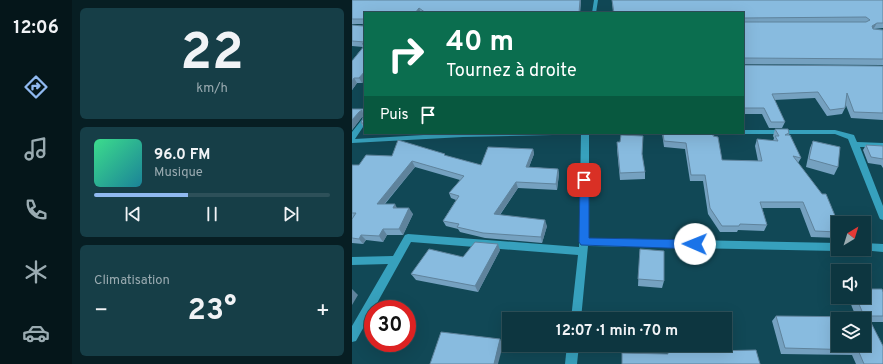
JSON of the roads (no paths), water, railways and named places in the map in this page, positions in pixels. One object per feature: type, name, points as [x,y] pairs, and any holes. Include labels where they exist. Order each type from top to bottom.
[{"type":"street","points":[[594,12],[596,0]]},
{"type":"street","points":[[352,137],[364,120]]},
{"type":"street","points":[[744,132],[835,132],[850,137],[855,144],[883,217]]},
{"type":"street","points":[[352,141],[464,134]]},
{"type":"street","points":[[577,312],[584,247],[585,134]]},
{"type":"street","points":[[855,144],[883,145]]},
{"type":"street","points":[[352,337],[408,238],[584,247],[831,247]]},
{"type":"street","points":[[871,247],[883,248]]},
{"type":"street","points":[[352,261],[395,260]]},
{"type":"street","points":[[571,364],[572,352]]}]
